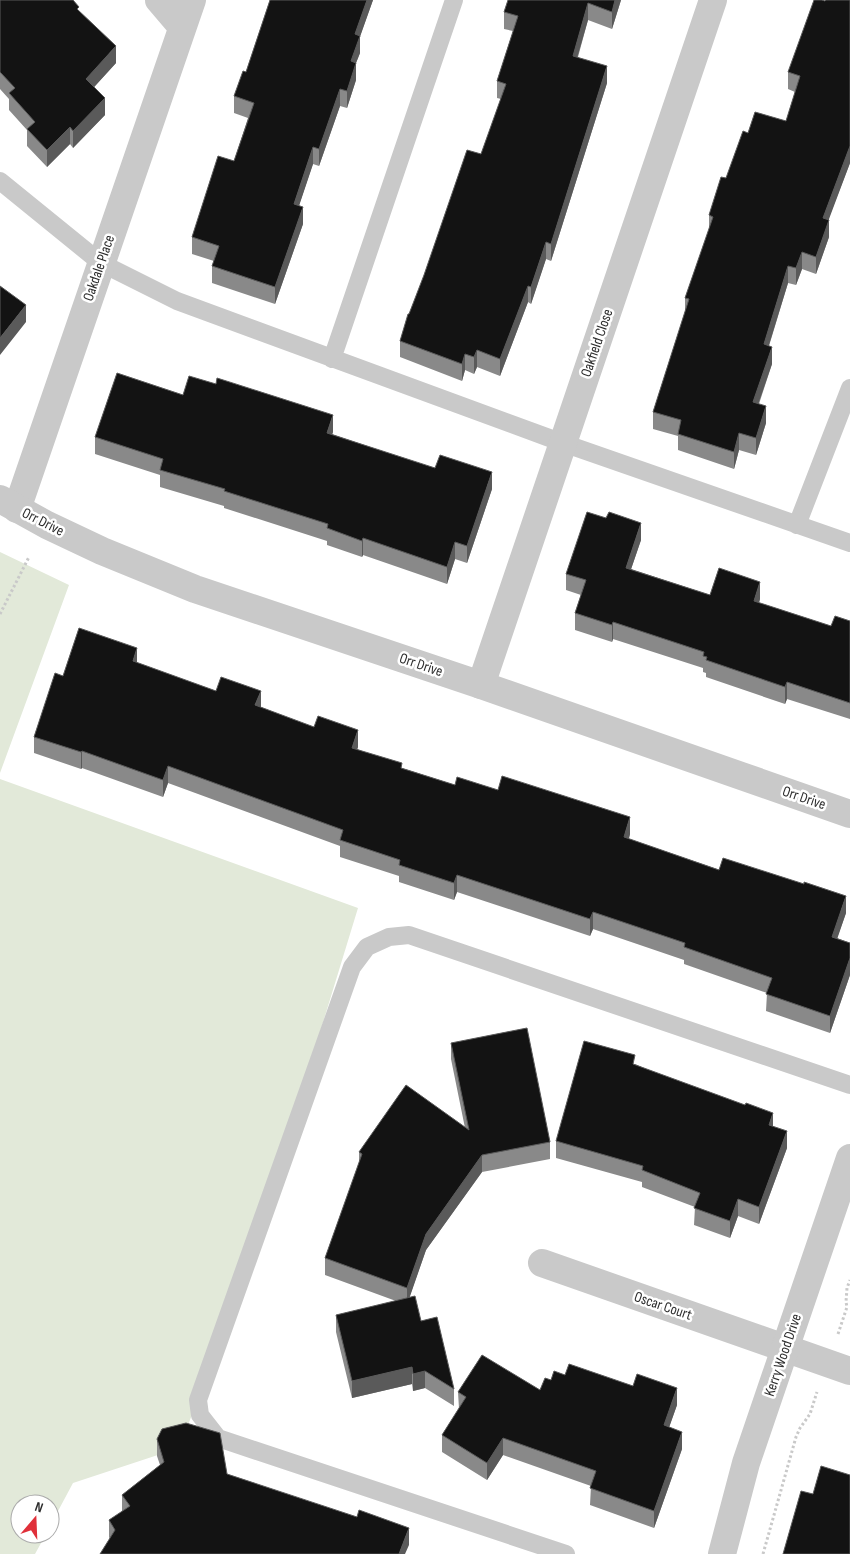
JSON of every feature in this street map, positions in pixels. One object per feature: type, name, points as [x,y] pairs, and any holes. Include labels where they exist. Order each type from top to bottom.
[{"type":"street","points":[[159,0],[182,27]]},
{"type":"street","name":"Oakdale Place","points":[[9,504],[101,263],[192,0]]},
{"type":"street","name":"Oakfield Close","points":[[481,685],[713,0]]},
{"type":"street","name":"Orr Drive","points":[[9,504],[102,551],[195,589],[481,685],[850,814]]},
{"type":"street","name":"Kerry Wood Drive","points":[[722,1554],[746,1463],[850,1158]]},
{"type":"street","name":"Oscar Court","points":[[542,1263],[850,1371]]},
{"type":"lane","points":[[332,359],[454,0]]},
{"type":"lane","points":[[0,181],[101,263],[177,301],[563,443],[850,543]]},
{"type":"lane","points":[[797,525],[850,388]]},
{"type":"lane","points":[[566,1554],[218,1438],[200,1415],[198,1400],[352,967],[367,947],[389,937],[410,935],[850,1085]]},
{"type":"path","points":[[0,614],[30,557]]},
{"type":"path","points":[[847,1307],[847,1288],[850,1280]]},
{"type":"path","points":[[763,1554],[796,1437],[810,1414]]},
{"type":"green space","points":[[0,552],[69,585],[0,773]]},
{"type":"green space","points":[[0,779],[358,908],[243,1284],[179,1448],[73,1483],[60,1507],[60,1494],[10,1494],[10,1544],[40,1544],[35,1554],[0,1554]]},
{"type":"building","points":[[0,0],[73,0],[79,7],[77,9],[116,46],[86,79],[105,98],[73,131],[70,127],[47,150],[27,129],[35,122],[9,93],[15,88],[0,72]]},
{"type":"building","points":[[270,0],[367,0],[355,34],[360,36],[351,61],[356,63],[347,91],[340,89],[319,149],[313,147],[294,204],[303,207],[275,287],[212,266],[219,246],[192,237],[218,156],[234,161],[254,103],[234,96],[243,71],[246,72]]},
{"type":"building","points":[[508,0],[615,0],[612,12],[588,3],[573,56],[607,66],[551,244],[546,242],[531,287],[528,286],[500,359],[477,350],[474,357],[465,354],[462,364],[400,341],[467,150],[481,154],[506,84],[497,81],[518,16],[504,12]]},
{"type":"building","points":[[814,0],[850,0],[850,146],[823,218],[829,220],[816,257],[802,252],[796,268],[788,266],[764,344],[772,347],[753,402],[766,406],[756,438],[739,433],[734,452],[678,434],[681,420],[653,412],[689,299],[685,298],[713,217],[709,215],[721,177],[726,178],[743,131],[748,133],[755,112],[786,121],[800,76],[788,72]]},
{"type":"building","points":[[0,286],[26,305],[0,338]]},
{"type":"building","points":[[117,373],[183,395],[189,376],[216,384],[217,378],[333,415],[327,433],[435,468],[440,455],[492,472],[467,546],[455,542],[447,567],[363,538],[362,541],[327,528],[328,524],[224,491],[225,489],[160,470],[163,459],[95,437]]},
{"type":"building","points":[[587,512],[606,518],[609,512],[641,523],[626,568],[710,595],[719,568],[760,582],[754,601],[831,626],[835,616],[850,621],[850,703],[787,682],[785,687],[706,660],[707,657],[703,656],[704,652],[613,622],[612,625],[575,613],[586,580],[566,574]]},
{"type":"building","points":[[79,628],[137,648],[133,661],[216,691],[221,677],[261,691],[255,705],[314,727],[318,716],[358,730],[352,748],[402,763],[401,768],[455,785],[457,777],[498,790],[502,776],[630,817],[624,837],[719,870],[723,858],[846,896],[832,937],[850,943],[850,958],[830,1016],[766,994],[772,978],[684,947],[685,943],[593,912],[590,919],[457,875],[454,883],[399,865],[400,860],[340,840],[343,830],[168,766],[163,780],[82,751],[34,737],[55,673],[63,676]]},
{"type":"building","points":[[527,1028],[550,1142],[482,1155],[426,1234],[407,1288],[325,1258],[362,1154],[359,1152],[406,1085],[469,1130],[451,1043]]},
{"type":"building","points":[[584,1041],[635,1055],[633,1064],[745,1105],[746,1103],[773,1113],[769,1125],[787,1131],[759,1207],[738,1199],[730,1221],[694,1208],[700,1193],[642,1170],[643,1166],[556,1141]]},
{"type":"building","points":[[415,1296],[421,1321],[437,1317],[454,1389],[425,1371],[413,1374],[412,1367],[352,1381],[336,1315]]},
{"type":"building","points":[[482,1355],[540,1390],[545,1378],[551,1380],[554,1371],[565,1375],[569,1364],[633,1386],[637,1374],[677,1388],[664,1425],[682,1432],[654,1511],[590,1488],[596,1471],[503,1438],[487,1463],[442,1435],[466,1397],[458,1392]]},
{"type":"building","points":[[186,1423],[220,1433],[227,1474],[357,1517],[359,1510],[409,1528],[399,1554],[100,1554],[115,1530],[109,1520],[130,1506],[122,1495],[164,1462],[157,1439],[162,1429]]},
{"type":"building","points":[[821,1466],[850,1475],[850,1554],[783,1554],[801,1491],[813,1494]]}]
